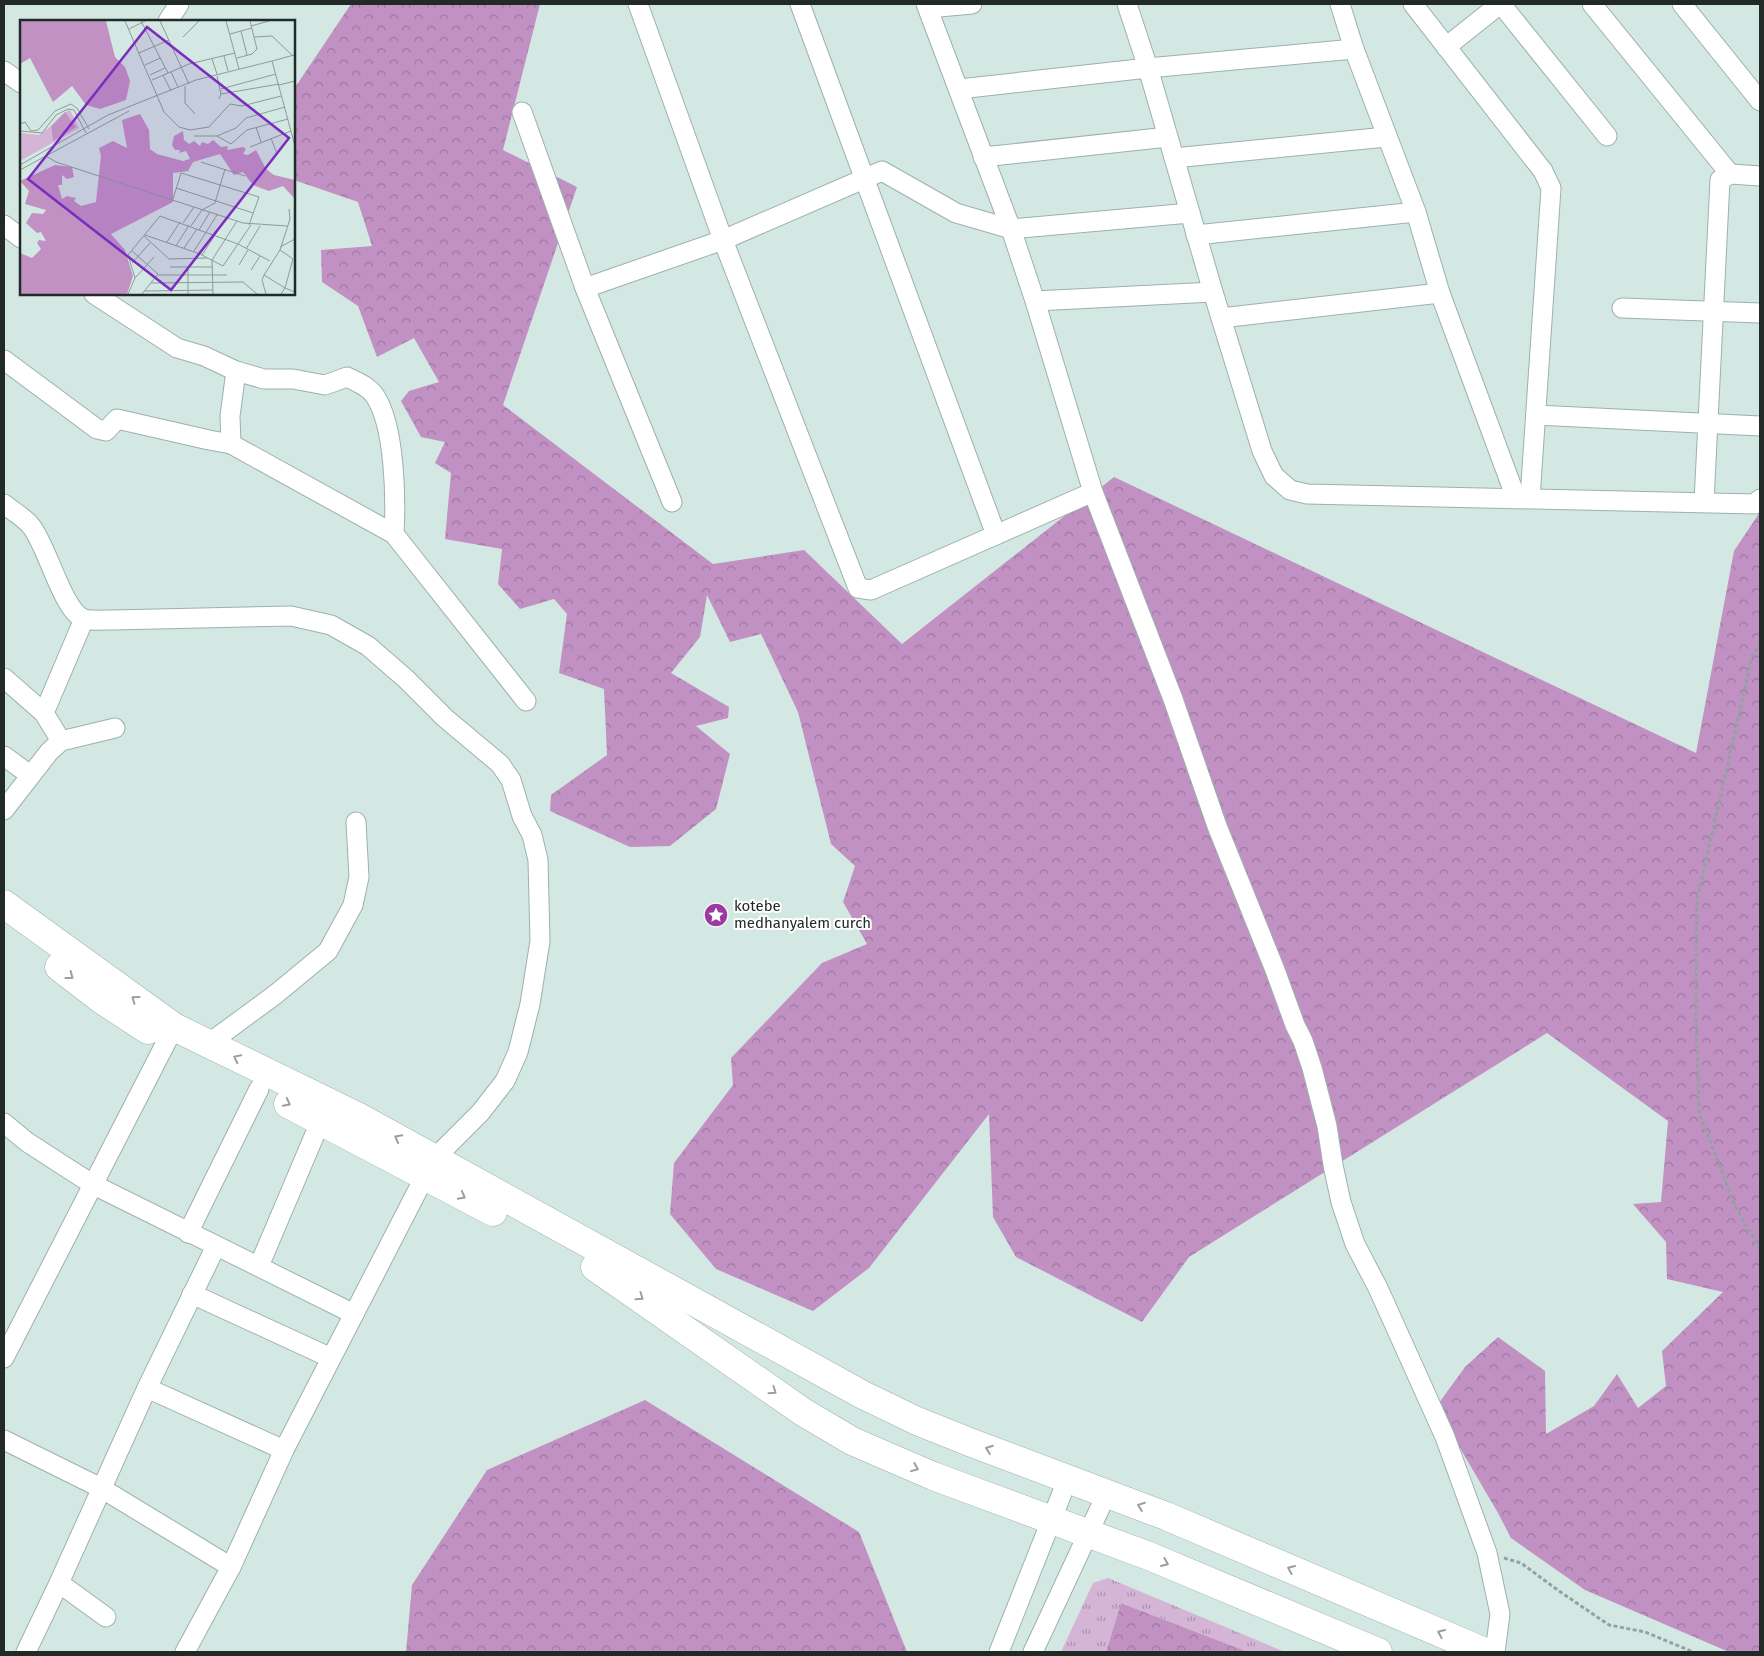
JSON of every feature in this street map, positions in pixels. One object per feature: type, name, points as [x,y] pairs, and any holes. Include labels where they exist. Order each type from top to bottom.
[{"type":"main road","points":[[4,904],[170,1035],[208,1044],[357,1116],[430,1167]]},
{"type":"main road","points":[[4,925],[102,1000],[170,1035],[259,1089],[321,1120],[430,1167],[603,1262],[862,1395],[918,1421],[1166,1516],[1485,1652]]},
{"type":"main road","points":[[603,1262],[803,1412],[852,1441],[933,1476],[1149,1556],[1378,1652]]},
{"type":"street","points":[[169,20],[179,4]]},
{"type":"street","points":[[638,4],[723,240],[858,588],[871,590],[1093,492]]},
{"type":"street","points":[[800,4],[996,535]]},
{"type":"street","points":[[972,4],[927,6],[1011,229],[1093,492],[1173,699],[1217,826],[1303,1041],[1312,1068],[1326,1126],[1341,1202],[1355,1244],[1378,1288],[1445,1437],[1487,1553],[1500,1614],[1495,1652]]},
{"type":"street","points":[[1127,4],[1148,68],[1196,235],[1262,452],[1274,476],[1290,490],[1306,494],[1755,504],[1760,499]]},
{"type":"street","points":[[1340,4],[1386,138],[1416,212],[1440,293],[1523,498]]},
{"type":"street","points":[[1413,4],[1542,171],[1551,188],[1536,415],[1523,498]]},
{"type":"street","points":[[1446,47],[1501,4],[1607,136]]},
{"type":"street","points":[[1592,4],[1730,174]]},
{"type":"street","points":[[1682,4],[1760,101]]},
{"type":"street","points":[[959,89],[1148,68],[1354,49]]},
{"type":"street","points":[[4,71],[20,82]]},
{"type":"street","points":[[522,112],[585,288],[672,502]]},
{"type":"street","points":[[983,157],[1168,137]]},
{"type":"street","points":[[1174,158],[1386,138]]},
{"type":"street","points":[[585,288],[723,240],[882,171],[956,213],[1011,229],[1190,214]]},
{"type":"street","points":[[1704,502],[1720,180],[1730,174],[1760,176]]},
{"type":"street","points":[[1196,235],[1416,212]]},
{"type":"street","points":[[4,225],[20,237]]},
{"type":"street","points":[[1035,301],[1213,292]]},
{"type":"street","points":[[1221,318],[1440,293]]},
{"type":"street","points":[[102,296],[178,348],[204,356],[236,371],[264,379],[293,379],[325,385],[347,377],[366,386],[376,397],[389,432],[395,496],[394,534]]},
{"type":"street","points":[[1622,308],[1760,313]]},
{"type":"street","points":[[4,360],[97,429],[106,431],[117,419],[231,444],[394,534],[526,701]]},
{"type":"street","points":[[231,444],[230,416],[236,371]]},
{"type":"street","points":[[1536,415],[1760,426]]},
{"type":"street","points":[[4,504],[31,524],[40,539],[66,599],[75,612],[84,619],[291,616],[332,625],[368,646],[406,679],[445,718],[500,764],[511,780],[522,816],[532,834],[538,860],[540,940],[530,1004],[518,1052],[505,1081],[480,1113],[430,1167],[284,1450],[231,1567],[184,1652]]},
{"type":"street","points":[[44,713],[84,619]]},
{"type":"street","points":[[4,678],[44,713],[61,741]]},
{"type":"street","points":[[4,810],[49,752],[61,741],[115,728]]},
{"type":"street","points":[[4,756],[30,775]]},
{"type":"street","points":[[208,1044],[283,988],[328,951],[353,906],[359,877],[356,822]]},
{"type":"street","points":[[4,1358],[170,1035]]},
{"type":"street","points":[[188,1233],[259,1089]]},
{"type":"street","points":[[259,1266],[321,1120]]},
{"type":"street","points":[[4,1123],[27,1142],[92,1184],[354,1314]]},
{"type":"street","points":[[26,1652],[147,1388],[216,1246]]},
{"type":"street","points":[[192,1294],[330,1358]]},
{"type":"street","points":[[147,1388],[284,1450]]},
{"type":"street","points":[[4,1440],[101,1488],[231,1567]]},
{"type":"street","points":[[999,1652],[1068,1478]]},
{"type":"street","points":[[1033,1652],[1107,1493]]},
{"type":"street","points":[[59,1583],[106,1617]]},
{"type":"path","points":[[1760,643],[1752,657],[1697,900],[1696,1014],[1699,1113],[1736,1208],[1760,1249]]},
{"type":"path","points":[[1487,1553],[1522,1563],[1609,1625],[1645,1632],[1693,1652]]},
{"type":"green space","points":[[351,4],[540,4],[503,150],[577,187],[503,405],[713,564],[804,550],[902,644],[1114,477],[1696,753],[1734,551],[1760,512],[1760,1652],[1729,1652],[1585,1590],[1511,1538],[1436,1407],[1465,1367],[1498,1337],[1545,1371],[1546,1434],[1594,1406],[1617,1374],[1638,1408],[1666,1386],[1662,1351],[1723,1292],[1667,1279],[1666,1242],[1633,1204],[1661,1202],[1668,1121],[1547,1033],[1189,1257],[1142,1322],[1016,1257],[993,1217],[989,1114],[869,1268],[813,1311],[716,1269],[670,1214],[674,1163],[733,1085],[731,1058],[822,963],[867,944],[843,902],[855,866],[831,844],[798,712],[761,634],[730,642],[707,595],[700,637],[671,673],[729,707],[728,718],[696,726],[730,754],[716,809],[670,846],[630,847],[550,811],[551,795],[607,755],[604,689],[559,673],[567,614],[554,599],[520,609],[498,584],[502,549],[445,539],[451,473],[435,463],[445,442],[421,437],[401,401],[409,391],[439,382],[414,338],[377,357],[358,306],[322,282],[321,250],[372,246],[358,202],[295,180],[295,88]]},
{"type":"green space","points":[[645,1400],[859,1532],[907,1652],[406,1652],[412,1585],[487,1470]]},
{"type":"green space","points":[[1108,1578],[1285,1652],[1248,1652],[1121,1603],[1106,1652],[1061,1652],[1093,1583]]},
{"type":"green space","points":[[1121,1603],[1248,1652],[1106,1652]]},
{"type":"place","name":"kotebe medhanyalem curch","points":[[716,915]]}]
